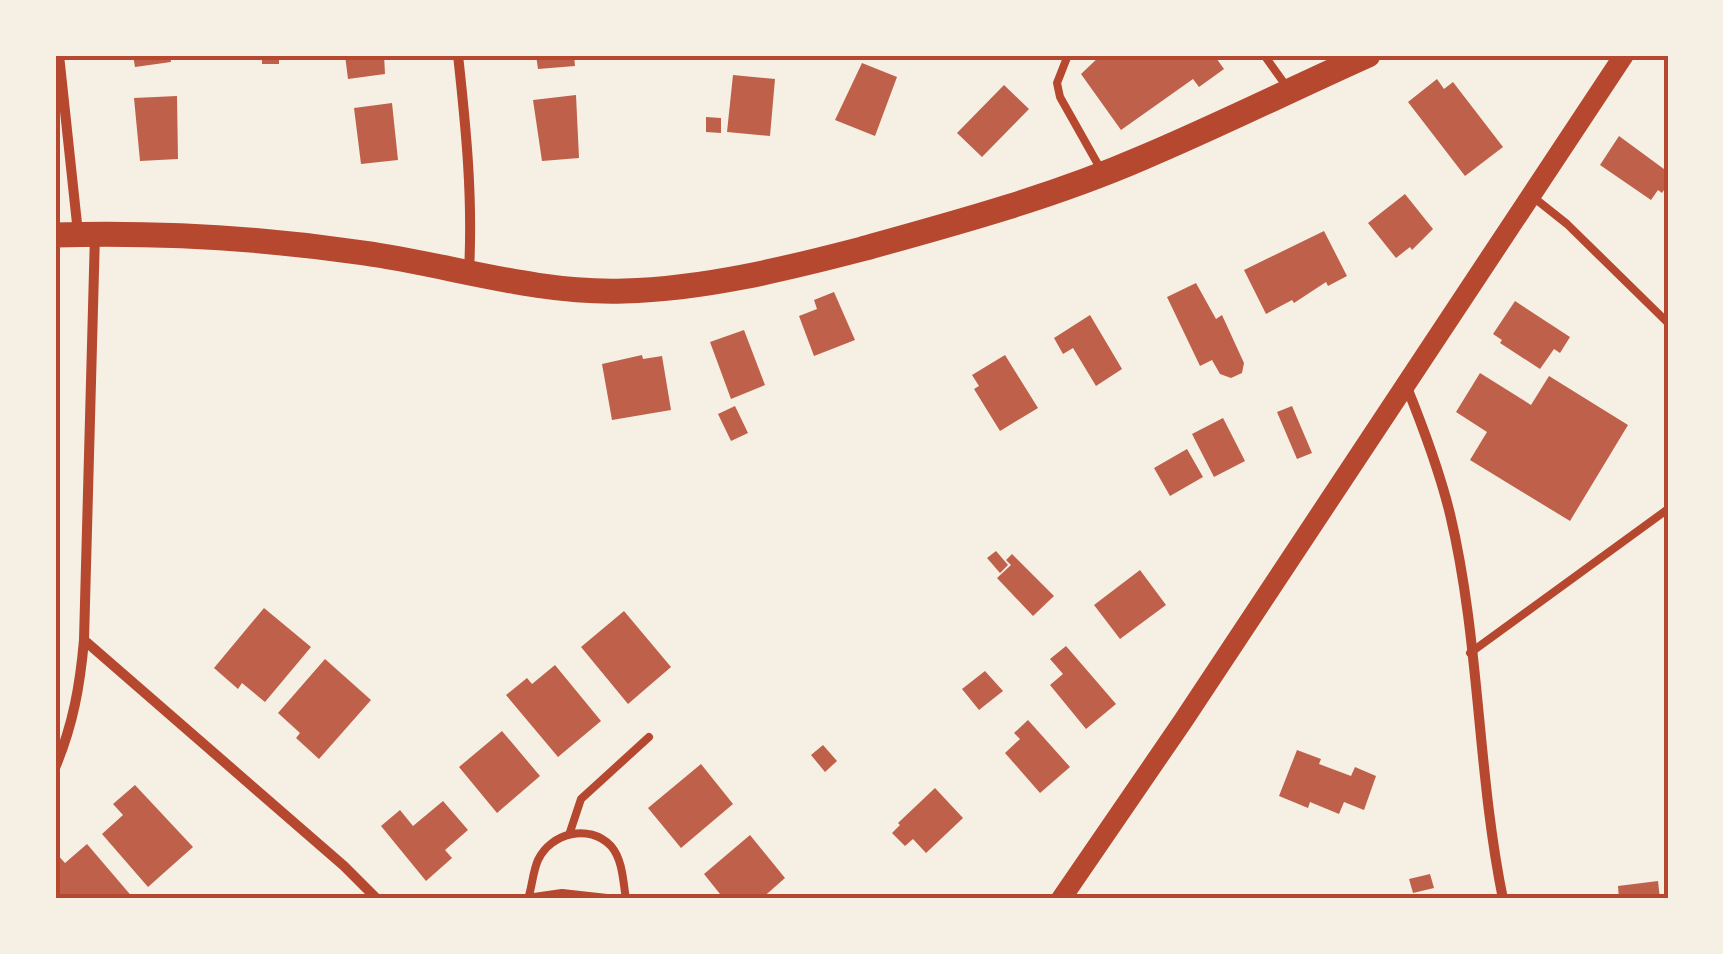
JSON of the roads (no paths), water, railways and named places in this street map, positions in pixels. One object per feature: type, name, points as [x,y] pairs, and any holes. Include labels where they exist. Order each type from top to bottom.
[{"type":"main road","points":[[76,234],[264,240],[366,253],[559,288],[624,292],[712,282],[823,259],[1042,196],[1103,173],[1368,55]]},
{"type":"main road","points":[[1061,899],[1624,55]]},
{"type":"street","points":[[55,768],[80,693],[84,640],[76,234],[58,55]]},
{"type":"street","points":[[458,55],[472,206],[469,272]]},
{"type":"street","points":[[1405,384],[1434,455],[1451,518],[1482,770],[1503,899]]},
{"type":"street","points":[[84,640],[377,899]]},
{"type":"street","points":[[528,899],[562,894],[607,899]]},
{"type":"lane","points":[[1068,55],[1057,83],[1060,98],[1103,173]]},
{"type":"lane","points":[[1264,55],[1289,91]]},
{"type":"lane","points":[[1531,195],[1567,224],[1668,324]]},
{"type":"lane","points":[[1470,653],[1668,509]]},
{"type":"lane","points":[[570,832],[581,799],[649,737]]},
{"type":"lane","points":[[528,899],[538,859],[550,844],[570,832],[591,834],[610,846],[621,864],[626,899]]}]
